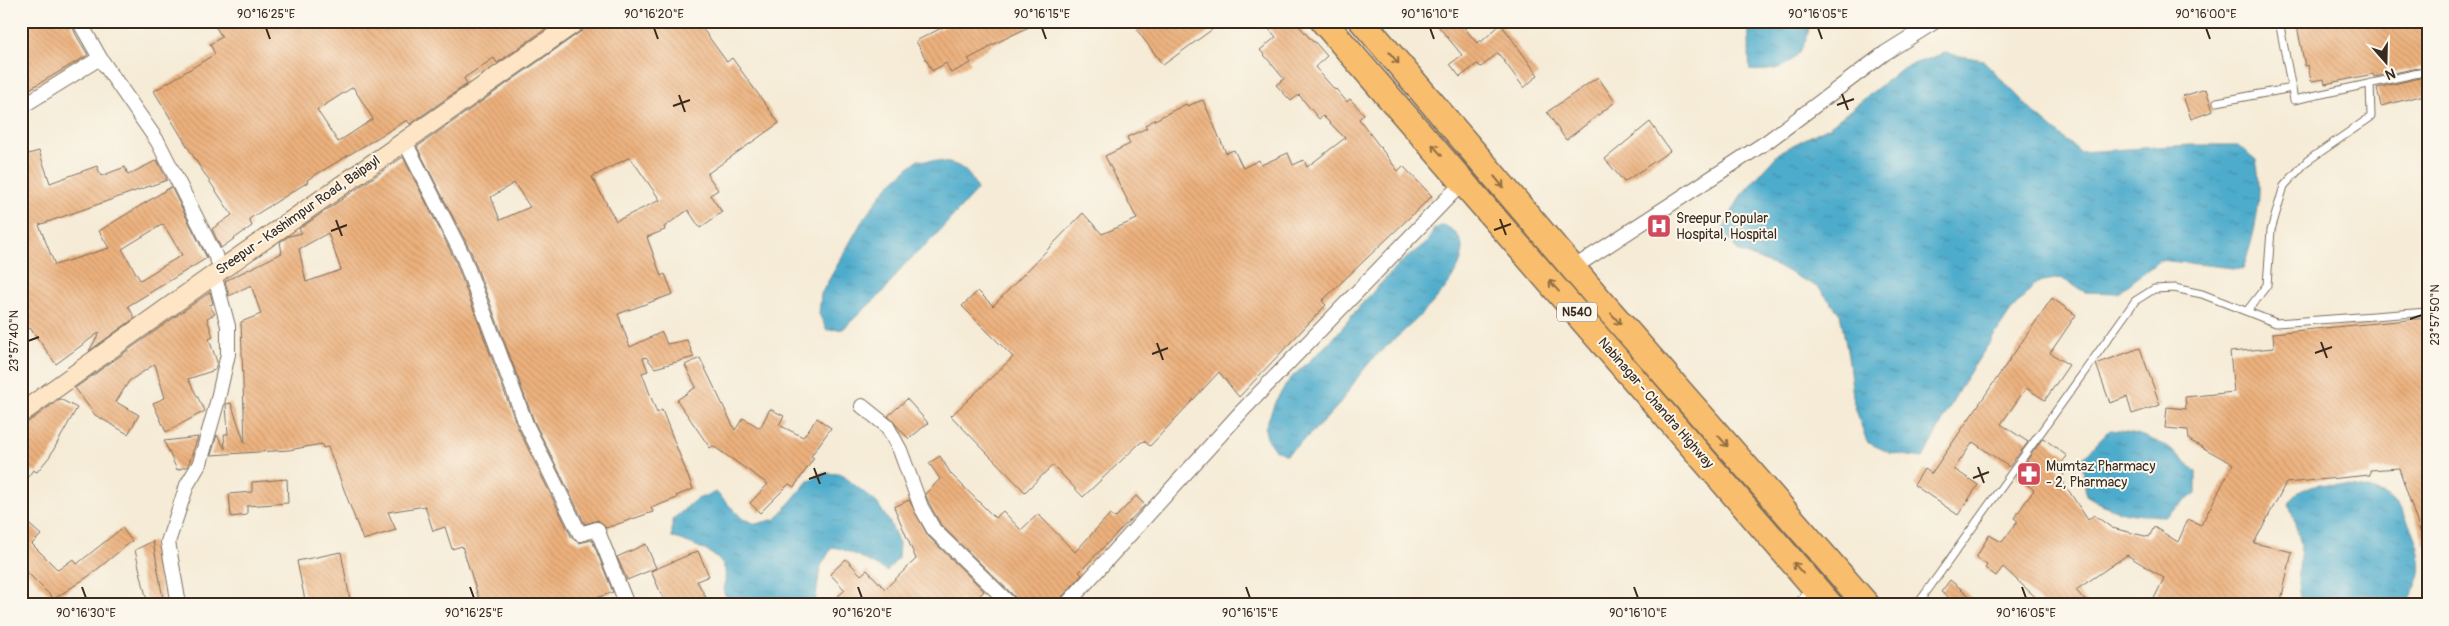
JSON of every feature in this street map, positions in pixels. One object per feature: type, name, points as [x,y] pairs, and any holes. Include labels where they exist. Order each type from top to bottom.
[{"type":"highway","name":"Nabinagar - Chandra Highway","points":[[1323,21],[1464,181],[1815,599]]},
{"type":"highway","name":"Nabinagar - Chandra Highway","points":[[1362,21],[1573,268],[1867,605]]},
{"type":"street","points":[[79,21],[100,58],[158,142],[218,271],[228,326],[228,354],[217,403],[200,463],[187,485],[168,542],[180,605]]},
{"type":"street","name":"Sreepur - Kashimpur Road, Baipayl","points":[[21,413],[218,271],[577,21]]},
{"type":"street","points":[[1573,268],[1768,140],[1885,53],[1936,21]]},
{"type":"street","points":[[21,107],[100,58]]},
{"type":"street","points":[[404,140],[462,256],[526,424],[580,534],[597,529],[626,605]]},
{"type":"street","points":[[1066,605],[1242,411],[1464,181]]},
{"type":"street","points":[[862,406],[887,426],[900,450],[921,507],[934,530],[1011,605]]},
{"type":"lane","points":[[2279,21],[2294,100],[2428,71]]},
{"type":"lane","points":[[2247,311],[2267,285],[2271,230],[2284,186],[2307,161],[2371,117],[2370,84]]},
{"type":"lane","points":[[2217,102],[2292,88]]},
{"type":"lane","points":[[1917,605],[2135,301],[2154,289],[2174,288],[2202,294],[2276,323],[2428,312]]},
{"type":"water","points":[[1746,21],[1811,21],[1804,44],[1792,61],[1784,66],[1763,71],[1750,70],[1748,26]]},
{"type":"water","points":[[1945,53],[1983,60],[2032,111],[2080,152],[2191,145],[2238,145],[2256,160],[2259,201],[2251,242],[2243,269],[2160,260],[2118,293],[2085,292],[2061,278],[2037,282],[2010,312],[1962,384],[1923,458],[1890,453],[1867,442],[1854,404],[1848,355],[1840,314],[1819,288],[1783,269],[1738,251],[1722,230],[1742,194],[1781,151],[1829,127],[1904,67]]},
{"type":"water","points":[[917,160],[945,162],[961,167],[972,180],[977,190],[933,238],[903,266],[884,291],[843,329],[827,330],[819,314],[821,294],[861,223],[885,189]]},
{"type":"water","points":[[1444,225],[1460,239],[1462,256],[1454,275],[1439,296],[1370,362],[1336,408],[1312,432],[1286,455],[1274,449],[1267,439],[1265,428],[1276,400],[1290,379],[1333,339],[1359,307],[1398,265],[1427,242],[1434,229]]},
{"type":"water","points":[[2110,430],[2147,437],[2177,454],[2196,472],[2196,493],[2166,516],[2144,515],[2115,510],[2086,495],[2082,459]]},
{"type":"water","points":[[822,473],[841,474],[877,503],[890,523],[899,543],[898,558],[887,571],[852,553],[832,547],[820,568],[815,605],[737,605],[724,594],[725,570],[722,563],[710,553],[672,537],[672,520],[695,500],[716,492],[743,519],[756,524],[776,519],[808,481]]},
{"type":"water","points":[[2328,484],[2350,486],[2385,495],[2392,500],[2406,518],[2416,541],[2420,573],[2406,605],[2301,605],[2298,583],[2301,544],[2289,503],[2301,491]]},
{"type":"building","points":[[21,21],[70,21],[88,55],[21,94]]},
{"type":"building","points":[[212,21],[383,21],[388,30],[400,21],[557,21],[497,63],[494,58],[464,78],[467,84],[410,124],[407,120],[307,180],[308,182],[249,219],[252,226],[221,248],[212,229],[232,215],[198,164],[154,91],[215,54],[210,44],[222,37]],"holes":[[[353,87],[373,119],[338,142],[317,110]]]},
{"type":"building","points":[[588,21],[697,21],[727,62],[732,58],[779,123],[707,174],[718,190],[710,195],[722,212],[700,228],[688,210],[664,227],[665,230],[647,237],[661,276],[665,274],[673,294],[618,314],[630,347],[662,332],[667,344],[687,340],[694,357],[655,368],[646,357],[643,358],[648,371],[642,373],[657,413],[662,410],[693,489],[676,496],[677,498],[651,508],[653,512],[606,528],[598,520],[585,524],[534,421],[471,252],[417,147],[583,30]],"holes":[[[630,157],[660,200],[616,221],[592,177]],[[514,183],[530,207],[500,220],[491,197]]]},
{"type":"building","points":[[955,21],[1041,21],[988,47],[968,59],[971,63],[951,73],[946,63],[932,71],[916,41]]},
{"type":"building","points":[[1150,21],[1224,21],[1163,65],[1137,30]]},
{"type":"building","points":[[1262,21],[1295,21],[1327,56],[1315,67],[1347,102],[1350,99],[1364,114],[1359,119],[1398,171],[1403,166],[1432,196],[1322,301],[1326,305],[1239,397],[1219,372],[1150,446],[1144,441],[1140,443],[1083,497],[1053,465],[1025,492],[951,416],[1013,357],[962,306],[978,291],[993,306],[1083,213],[1102,234],[1137,219],[1105,156],[1130,144],[1127,137],[1147,128],[1145,125],[1186,104],[1187,106],[1203,100],[1226,153],[1234,150],[1243,168],[1259,160],[1261,165],[1288,153],[1293,165],[1304,160],[1307,167],[1345,138],[1323,116],[1319,119],[1299,95],[1291,101],[1276,85],[1284,79],[1260,50],[1276,37]]},
{"type":"building","points":[[1434,21],[1459,21],[1477,43],[1480,40],[1481,42],[1501,24],[1538,75],[1524,88],[1498,53],[1481,67],[1477,64],[1460,77],[1450,64],[1462,55]]},
{"type":"building","points":[[2296,21],[2428,21],[2428,66],[2374,77],[2373,74],[2325,84],[2324,79],[2311,81],[2308,65],[2305,66]]},
{"type":"building","points":[[2428,76],[2428,94],[2381,106],[2377,88]]},
{"type":"building","points":[[1598,77],[1615,102],[1566,140],[1547,112]]},
{"type":"building","points":[[2206,89],[2213,111],[2191,119],[2183,96]]},
{"type":"building","points":[[1650,122],[1670,151],[1624,182],[1605,159]]},
{"type":"building","points":[[39,151],[50,183],[97,166],[101,176],[125,167],[128,175],[157,160],[167,180],[39,225],[55,265],[109,248],[99,231],[171,187],[207,258],[128,306],[135,318],[89,351],[100,332],[56,364],[30,328],[21,332],[21,156]],"holes":[[[163,224],[182,255],[140,280],[122,249]]]},
{"type":"building","points":[[403,157],[455,260],[518,428],[572,538],[579,543],[592,540],[613,592],[577,605],[481,605],[462,546],[452,549],[445,527],[433,531],[425,506],[388,512],[396,530],[363,540],[328,447],[323,448],[322,444],[289,450],[211,455],[217,435],[225,449],[224,434],[228,434],[226,404],[231,403],[245,444],[241,322],[261,314],[251,285],[229,296],[225,281],[282,253],[280,242],[289,236],[302,233],[299,229]],"holes":[[[328,233],[341,270],[306,282],[299,249]]]},
{"type":"building","points":[[210,292],[213,304],[209,305],[215,314],[207,318],[213,337],[209,339],[217,362],[215,370],[188,379],[205,411],[166,432],[153,403],[165,398],[155,364],[129,381],[116,402],[139,415],[128,434],[95,415],[75,388]]},
{"type":"building","points":[[2052,298],[2076,315],[2050,353],[2069,365],[2045,400],[2026,388],[2001,424],[2028,442],[2009,467],[1973,442],[1954,469],[1978,485],[1958,515],[1914,485],[1924,469],[1931,474]]},
{"type":"building","points":[[2428,318],[2428,546],[2425,546],[2399,468],[2370,470],[2370,475],[2286,483],[2254,543],[2292,552],[2280,605],[2151,605],[2164,578],[2127,555],[2076,590],[2089,605],[2044,605],[2003,567],[1996,576],[1985,568],[1987,565],[1976,558],[1989,535],[2002,542],[2018,521],[2014,518],[2034,490],[2016,476],[2043,438],[2067,456],[2057,469],[2064,474],[2061,479],[2088,520],[2094,515],[2112,528],[2149,537],[2154,527],[2178,542],[2188,519],[2201,525],[2233,464],[2189,440],[2188,430],[2165,428],[2167,407],[2186,409],[2185,397],[2234,392],[2230,352],[2274,348],[2273,333]]},
{"type":"building","points":[[2140,348],[2160,405],[2132,414],[2127,397],[2110,403],[2096,364]]},
{"type":"building","points":[[700,358],[735,430],[743,418],[760,428],[770,409],[784,416],[779,425],[803,437],[817,418],[831,428],[811,456],[814,458],[794,487],[789,484],[760,513],[750,503],[768,484],[713,446],[710,448],[677,400],[696,387],[685,365]]},
{"type":"building","points":[[60,399],[77,408],[50,456],[37,472],[33,470],[21,486],[21,424],[28,422]]},
{"type":"building","points":[[907,399],[928,423],[909,439],[888,416]]},
{"type":"building","points":[[198,437],[188,466],[177,470],[164,441]]},
{"type":"building","points":[[940,456],[951,474],[995,518],[1003,511],[1021,530],[1038,514],[1075,552],[1110,514],[1115,518],[1136,496],[1145,505],[1079,572],[1082,575],[1055,605],[1020,605],[1017,599],[941,525],[929,503],[925,494],[940,479],[929,463]]},
{"type":"building","points":[[287,479],[288,503],[247,506],[247,515],[231,517],[229,494],[252,492],[252,482]]},
{"type":"building","points":[[909,500],[928,536],[984,591],[971,605],[967,605],[961,599],[954,605],[828,605],[845,590],[830,574],[846,559],[861,575],[867,570],[885,589],[916,559],[894,507]]},
{"type":"building","points":[[21,517],[41,535],[32,544],[58,570],[73,559],[77,564],[122,528],[132,541],[89,576],[54,599],[21,566]]},
{"type":"building","points":[[153,541],[164,605],[148,605],[135,550]]},
{"type":"building","points":[[646,544],[656,568],[627,580],[617,557]]},
{"type":"building","points":[[698,551],[709,576],[697,581],[710,605],[666,605],[651,571]]},
{"type":"building","points":[[341,552],[351,605],[306,605],[297,561]]},
{"type":"building","points":[[1950,580],[1981,605],[1958,605],[1941,592]]},
{"type":"place","name":"Sreepur Popular Hospital, Hospital","points":[[1659,226]]},
{"type":"place","name":"Mumtaz Pharmacy - 2, Pharmacy","points":[[2029,474]]}]
